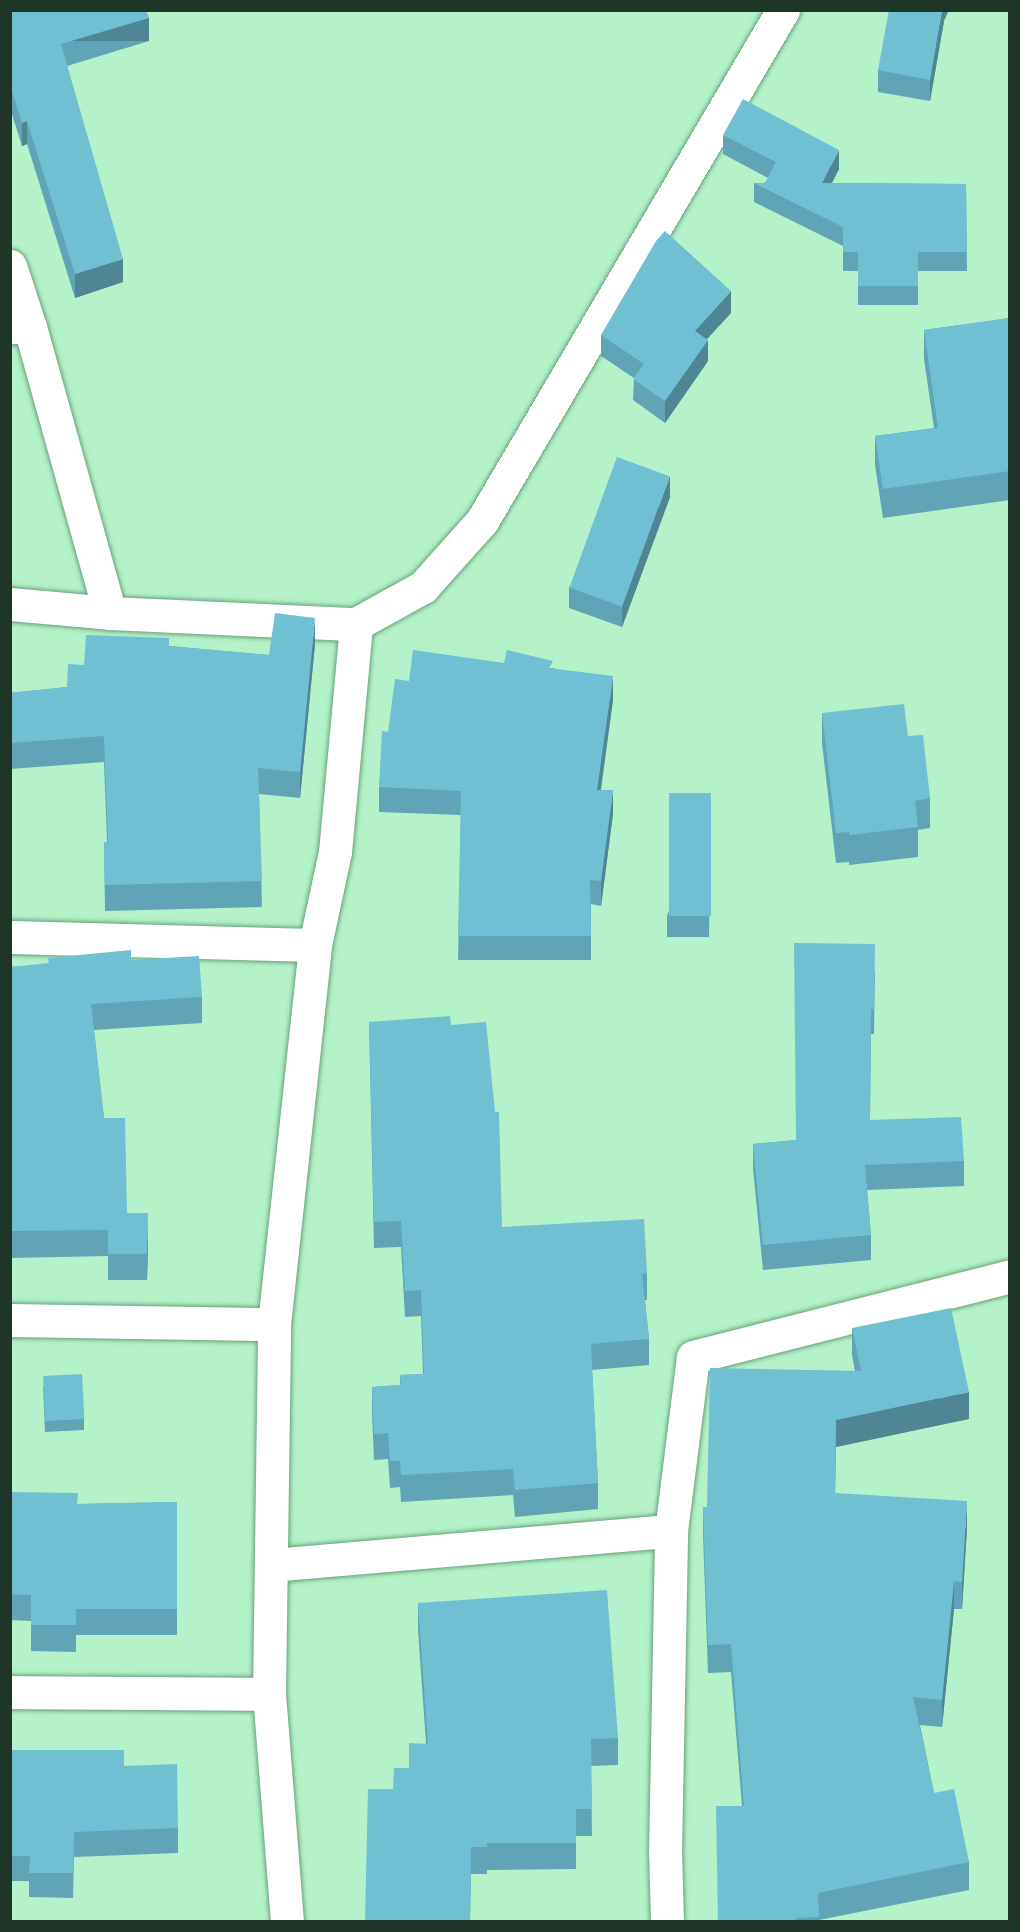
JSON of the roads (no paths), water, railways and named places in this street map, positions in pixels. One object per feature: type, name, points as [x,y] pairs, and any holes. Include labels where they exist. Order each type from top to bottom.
[{"type":"street","points":[[10,604],[110,613],[356,624],[423,587],[482,521],[783,10]]},
{"type":"street","points":[[10,266],[20,327],[110,613]]},
{"type":"street","points":[[287,1922],[269,1694],[274,1324],[315,945],[335,852],[356,624]]},
{"type":"street","points":[[10,937],[315,945]]},
{"type":"street","points":[[667,1922],[665,1852],[670,1531],[693,1357],[1010,1276]]},
{"type":"street","points":[[10,1320],[274,1324]]},
{"type":"street","points":[[272,1565],[670,1531]]},
{"type":"street","points":[[10,1692],[269,1694]]}]
